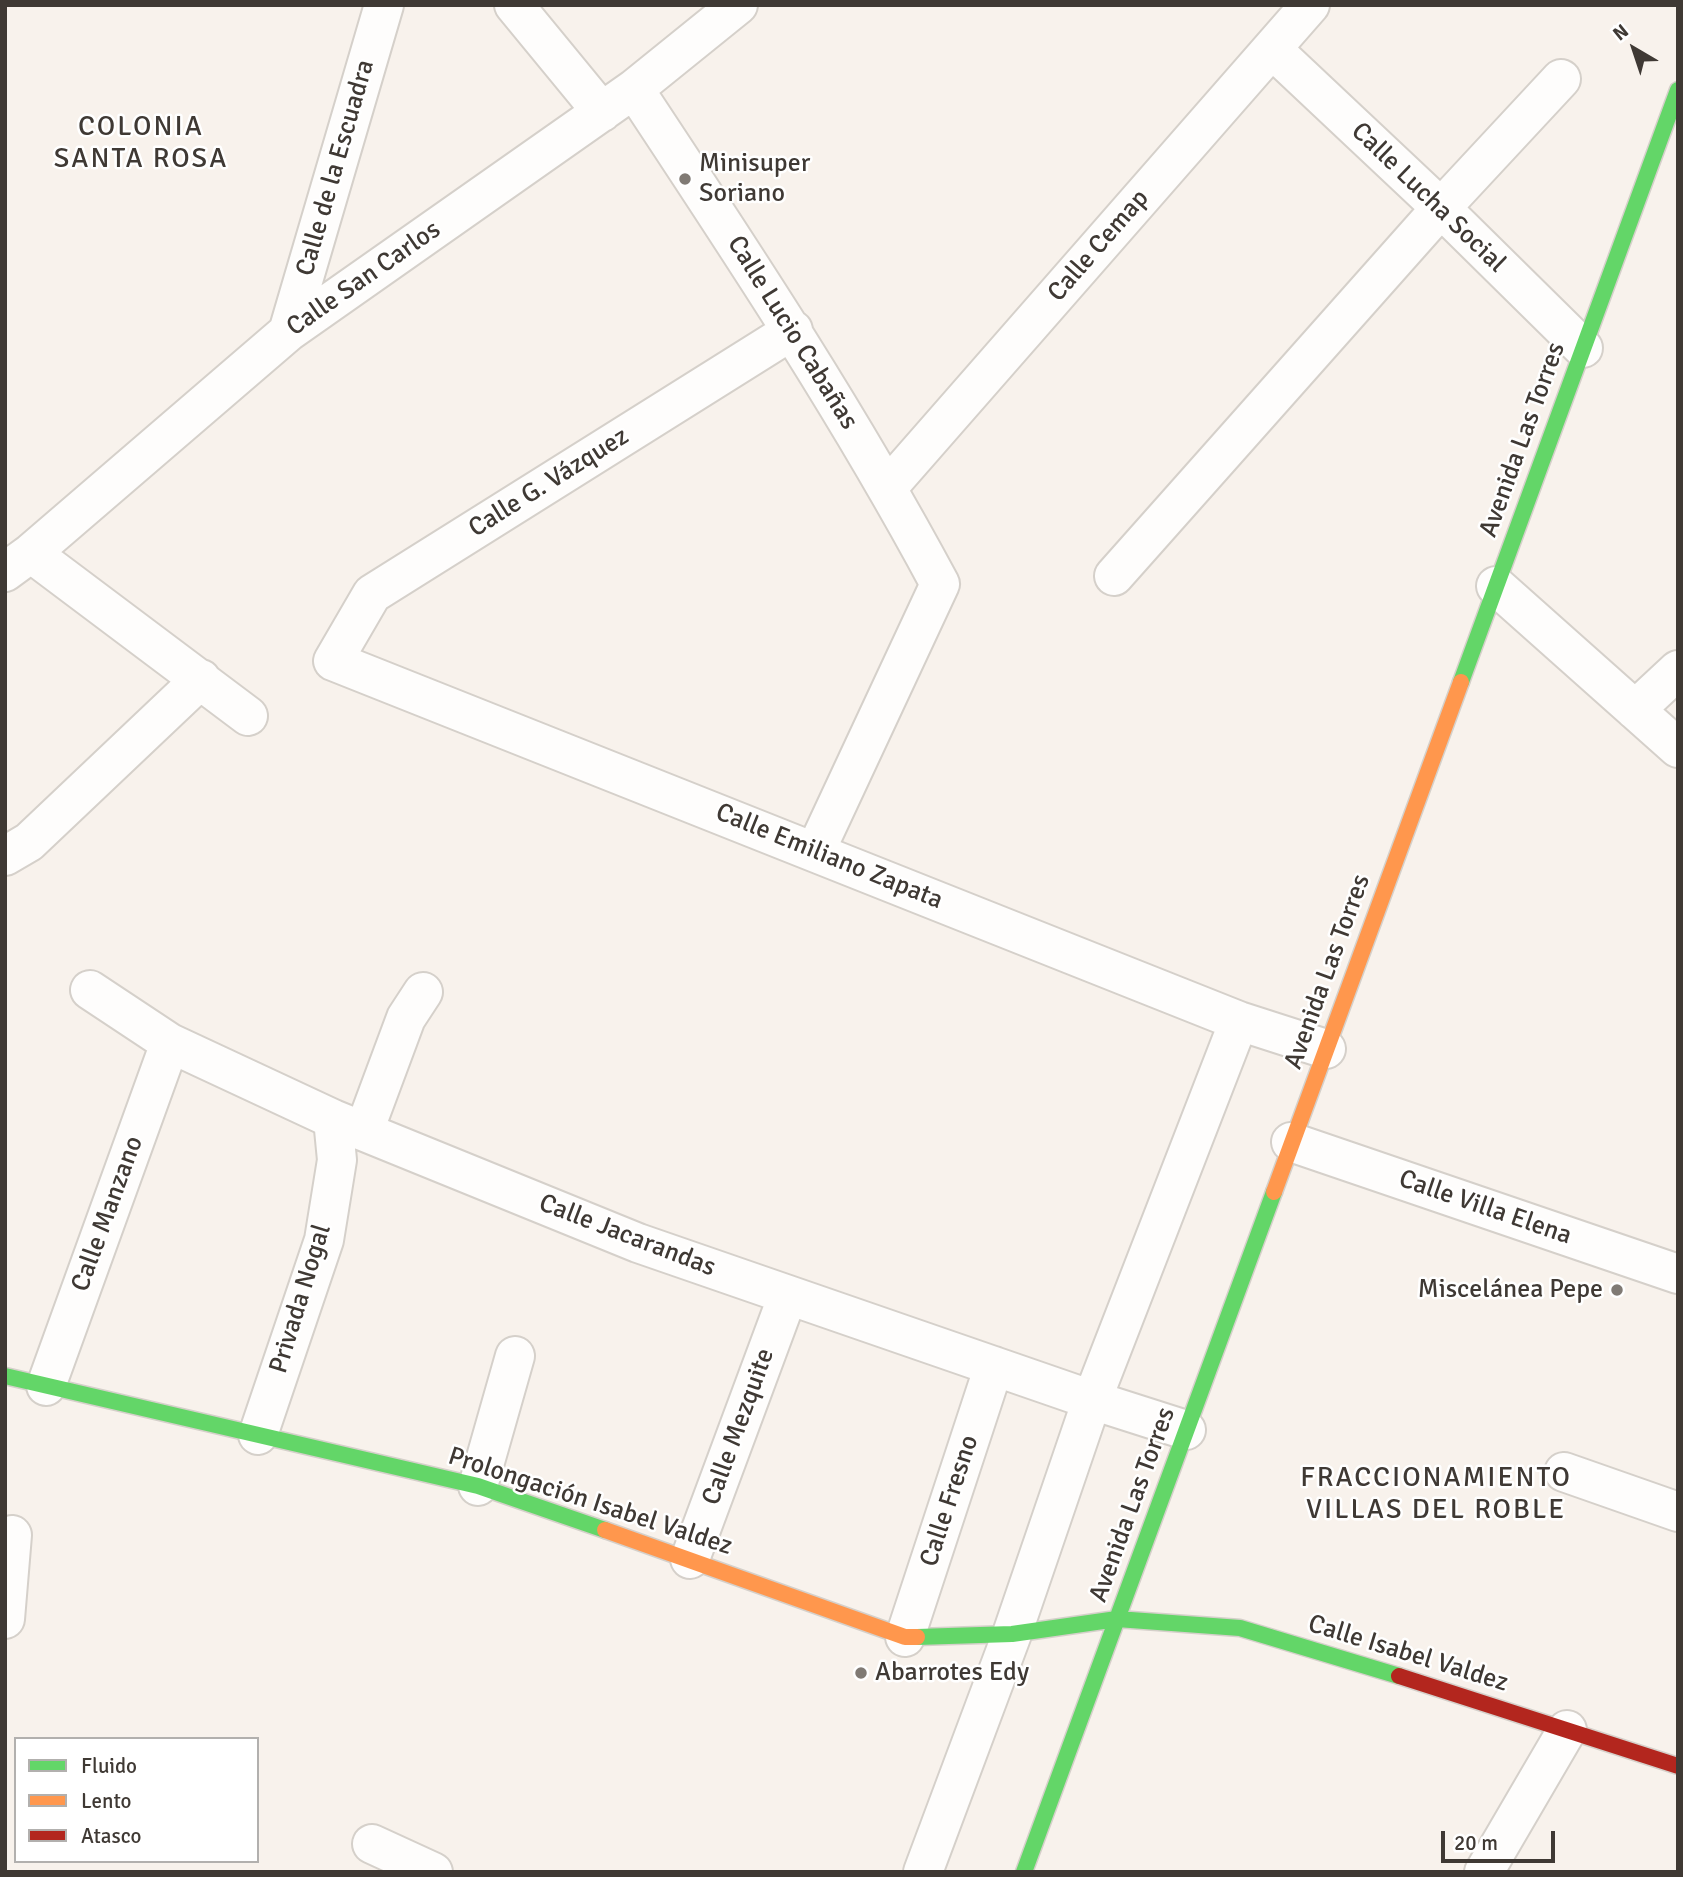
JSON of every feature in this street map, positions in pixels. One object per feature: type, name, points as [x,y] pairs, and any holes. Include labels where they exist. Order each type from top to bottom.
[{"type":"street","name":"Calle de la Escuadra","points":[[288,332],[384,5]]},
{"type":"street","points":[[514,5],[601,112]]},
{"type":"street","name":"Calle San Carlos","points":[[18,562],[288,332],[634,89],[738,5]]},
{"type":"street","name":"Calle Cemap","points":[[888,487],[1310,5]]},
{"type":"street","name":"Calle Lucha Social","points":[[1272,49],[1441,208],[1583,348]]},
{"type":"street","points":[[1114,576],[1441,208],[1561,79]]},
{"type":"street","name":"Calle Lucio Cabañas","points":[[634,89],[793,330],[888,487],[940,584],[815,852]]},
{"type":"street","name":"Avenida Las Torres","points":[[1024,1872],[1678,90]]},
{"type":"street","name":"Calle G. Vázquez","points":[[333,661],[372,594],[793,330]]},
{"type":"street","points":[[18,562],[201,679],[248,716]]},
{"type":"street","points":[[1496,586],[1678,748]]},
{"type":"street","name":"Calle Emiliano Zapata","points":[[333,661],[1239,1021],[1326,1049]]},
{"type":"street","points":[[1635,710],[1678,670]]},
{"type":"street","points":[[5,856],[29,842],[201,679]]},
{"type":"street","name":"Calle Jacarandas","points":[[90,990],[170,1043],[348,1125],[638,1243],[1186,1430]]},
{"type":"street","points":[[348,1125],[423,992]]},
{"type":"street","points":[[923,1872],[1012,1634],[1092,1400],[1239,1021]]},
{"type":"street","name":"Calle Manzano","points":[[46,1386],[170,1043]]},
{"type":"street","name":"Privada Nogal","points":[[258,1435],[324,1240],[337,1160],[348,1125]]},
{"type":"street","name":"Calle Villa Elena","points":[[1292,1142],[1678,1274]]},
{"type":"street","name":"Calle Mezquite","points":[[690,1559],[788,1295]]},
{"type":"street","points":[[478,1486],[515,1356]]},
{"type":"street","name":"Calle Fresno","points":[[905,1637],[994,1366]]},
{"type":"street","name":"Prolongación Isabel Valdez","points":[[5,1376],[478,1486],[905,1637],[1012,1634],[1117,1619]]},
{"type":"street","points":[[1564,1472],[1678,1512]]},
{"type":"street","points":[[5,1619],[12,1535]]},
{"type":"street","name":"Calle Isabel Valdez","points":[[1117,1619],[1240,1628],[1344,1658],[1678,1766]]},
{"type":"street","points":[[1484,1872],[1567,1730]]},
{"type":"street","points":[[372,1844],[433,1872]]},
{"type":"traffic: fast","points":[[1461,682],[1678,90]]},
{"type":"traffic: fast","points":[[1024,1872],[1274,1192]]},
{"type":"traffic: fast","points":[[5,1376],[478,1486],[605,1530]]},
{"type":"traffic: fast","points":[[917,1637],[1012,1634],[1117,1619],[1240,1628],[1399,1676]]},
{"type":"traffic: slow","points":[[1274,1192],[1461,682]]},
{"type":"traffic: slow","points":[[605,1530],[905,1637],[917,1637]]},
{"type":"traffic: jam","points":[[1399,1676],[1678,1766]]},
{"type":"place","name":"Minisuper Soriano","points":[[685,179]]},
{"type":"place","name":"Miscelánea Pepe","points":[[1617,1290]]},
{"type":"place","name":"Abarrotes Edy","points":[[861,1673]]},
{"type":"district","name":"COLONIA SANTA ROSA","points":[[141,144]]},
{"type":"district","name":"FRACCIONAMIENTO VILLAS DEL ROBLE","points":[[1436,1495]]}]
